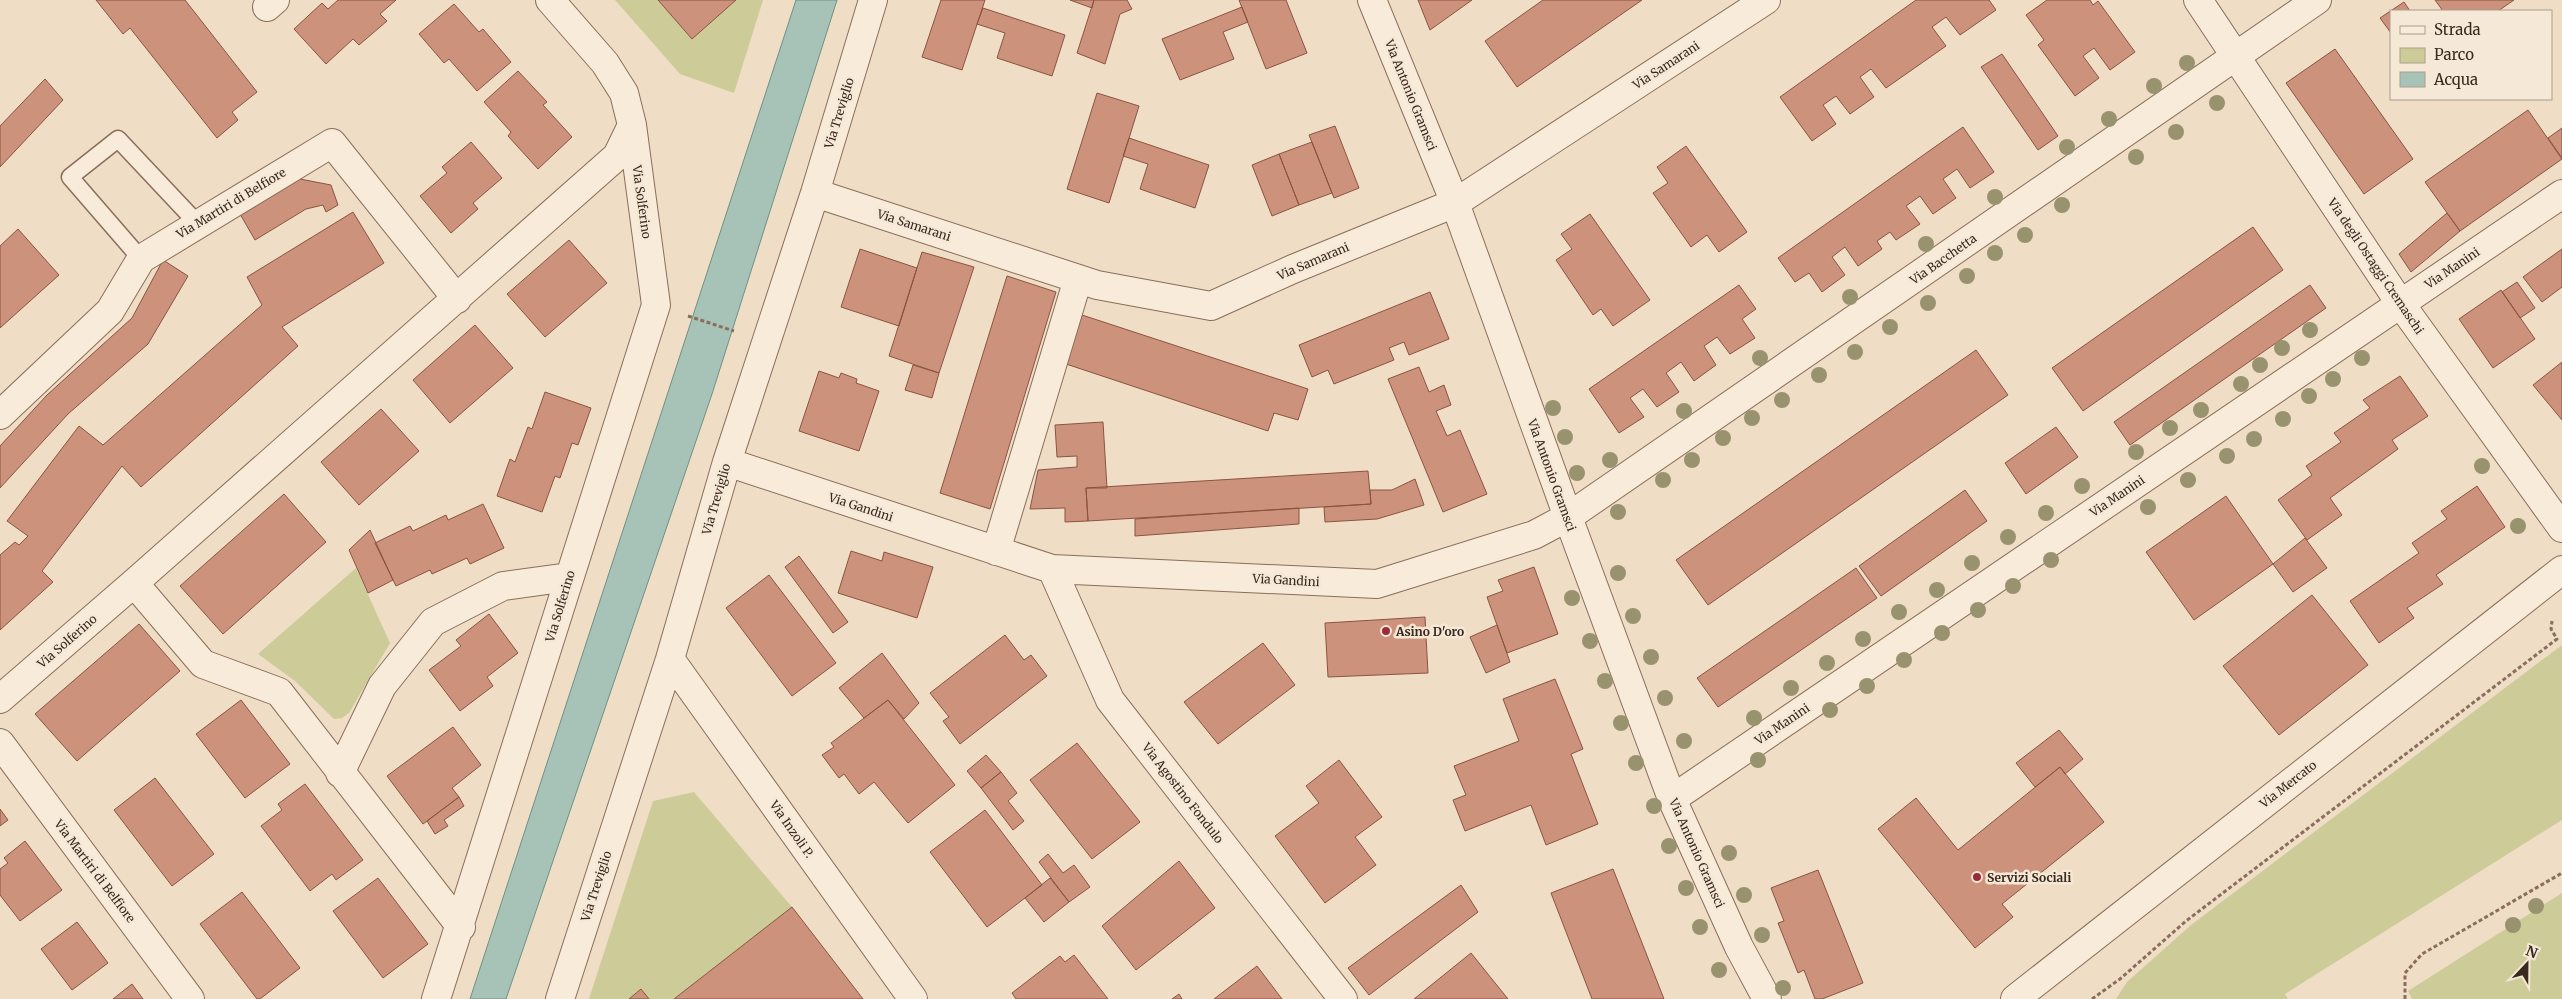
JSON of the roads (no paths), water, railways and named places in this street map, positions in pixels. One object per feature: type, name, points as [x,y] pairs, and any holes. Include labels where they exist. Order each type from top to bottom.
[{"type":"street","points":[[550,0],[605,63],[624,93],[632,125]]},
{"type":"street","name":"Via Treviglio","points":[[560,999],[670,659],[727,462],[764,342],[815,193],[873,0]]},
{"type":"street","name":"Via Antonio Gramsci","points":[[1372,0],[1455,203],[1672,799],[1739,947],[1767,999]]},
{"type":"street","name":"Via Samarani","points":[[815,193],[1097,285],[1211,306],[1293,269],[1455,203],[1766,0]]},
{"type":"street","name":"Via degli Ostaggi Cremaschi","points":[[2198,0],[2400,303],[2562,528]]},
{"type":"street","name":"Via Bacchetta","points":[[1568,517],[2236,58],[2317,0]]},
{"type":"street","name":"Via Solferino","points":[[0,699],[134,584],[617,156],[632,125]]},
{"type":"street","name":"Via Solferino","points":[[436,999],[461,927],[569,577],[656,305],[632,125]]},
{"type":"street","name":"Via Martiri di Belfiore","points":[[0,415],[110,311],[141,259],[332,143],[457,299]]},
{"type":"street","name":"Via Manini","points":[[1672,799],[2562,194]]},
{"type":"street","points":[[996,551],[1078,279]]},
{"type":"street","name":"Via Gandini","points":[[727,462],[1052,570],[1377,584],[1534,535],[1568,517]]},
{"type":"street","name":"Via Agostino Fondulo","points":[[1052,570],[1110,700],[1343,999]]},
{"type":"street","name":"Via Mercato","points":[[2015,999],[2562,570]]},
{"type":"street","points":[[340,773],[382,686],[433,622],[503,586],[569,577]]},
{"type":"street","points":[[134,584],[203,664],[279,692],[461,927]]},
{"type":"street","name":"Via Inzoli P.","points":[[670,659],[913,999]]},
{"type":"street","name":"Via Martiri di Belfiore","points":[[0,743],[190,999]]},
{"type":"street","name":"Via Antonio Gramsci","points":[[1739,947],[1755,999]]},
{"type":"lane","points":[[141,259],[70,177],[118,139],[197,224]]},
{"type":"water","points":[[796,0],[837,0],[712,394],[506,999],[470,999]]},
{"type":"place","name":"Asino D'oro","points":[[1386,631]]},
{"type":"place","name":"Servizi Sociali","points":[[1977,877]]}]
